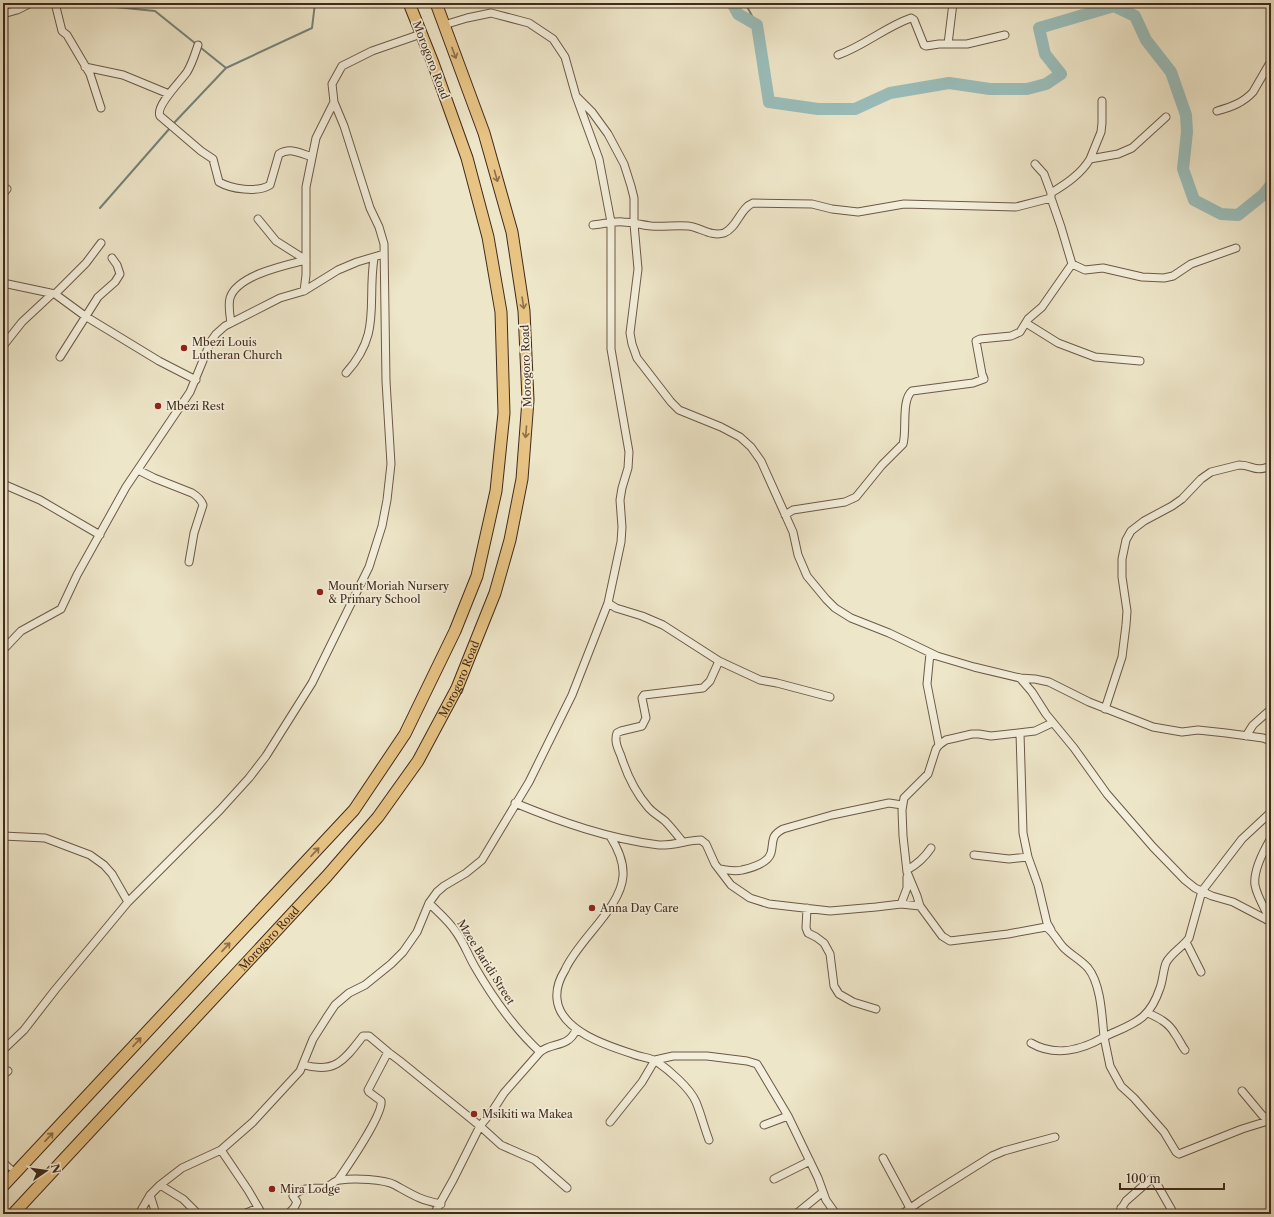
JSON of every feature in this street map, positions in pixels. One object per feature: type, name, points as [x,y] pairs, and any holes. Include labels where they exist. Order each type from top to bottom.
[{"type":"highway","name":"Morogoro Road","points":[[3,1186],[354,810],[405,734],[455,631],[477,576],[496,491],[504,413],[501,312],[488,237],[467,158],[409,3]]},
{"type":"highway","name":"Morogoro Road","points":[[12,1214],[328,876],[378,817],[418,761],[457,688],[495,593],[510,540],[522,479],[528,400],[524,312],[512,232],[486,140],[436,3]]},
{"type":"street","points":[[3,14],[17,10],[32,3]]},
{"type":"street","points":[[55,3],[62,31],[67,36],[90,74],[101,108]]},
{"type":"street","points":[[948,44],[953,3]]},
{"type":"street","points":[[139,1214],[150,1195],[160,1184],[182,1168],[222,1150],[253,1122],[304,1065],[306,1053],[313,1039],[335,1005],[349,993],[370,981],[391,964],[403,952],[417,932],[429,903],[437,892],[466,873],[482,860],[529,782],[572,695],[608,603],[621,542],[622,527],[620,500],[628,468],[629,452],[612,349],[611,222],[599,159],[576,96],[565,57],[554,39],[528,24],[491,14],[467,18],[444,25]]},
{"type":"street","points":[[838,55],[853,49],[911,18],[914,20],[925,46],[967,44],[1005,35]]},
{"type":"street","points":[[3,1050],[24,1030],[128,902],[220,810],[249,778],[266,756],[312,683],[369,567],[382,526],[387,500],[391,464],[386,381],[384,254],[382,236],[370,208],[344,126],[334,102],[332,84],[342,66],[372,51],[421,34]]},
{"type":"street","points":[[198,45],[188,71],[169,94],[159,110],[160,116],[201,151],[213,159],[219,182],[225,186],[258,190],[270,185],[279,154],[285,150],[312,157]]},
{"type":"street","points":[[1217,111],[1238,104],[1249,96],[1271,62]]},
{"type":"street","points":[[85,67],[123,75],[169,94]]},
{"type":"street","points":[[576,96],[586,104],[615,145],[632,186],[634,198],[634,224],[638,279],[630,333],[637,358],[679,410],[721,427],[740,437],[751,447],[761,461],[793,532],[798,555],[807,576],[835,608],[851,618],[889,633],[946,659],[1020,678],[1049,682],[1105,709],[1148,725],[1182,732],[1198,730],[1263,738],[1271,741]]},
{"type":"street","points":[[593,225],[623,222],[652,226],[687,226],[722,234],[732,228],[741,214],[750,204],[753,203],[812,204],[852,212],[904,204],[1016,207],[1051,196],[1085,168],[1101,132],[1102,101]]},
{"type":"street","points":[[304,291],[306,260],[306,187],[316,138],[334,102]]},
{"type":"street","points":[[1090,159],[1118,154],[1132,148],[1166,117]]},
{"type":"street","points":[[1035,164],[1044,174],[1072,264],[1085,270],[1103,268],[1142,277],[1164,278],[1173,276],[1191,264],[1236,248]]},
{"type":"street","points":[[258,219],[276,241],[306,260]]},
{"type":"street","points":[[3,346],[22,322],[86,262],[100,243]]},
{"type":"street","points":[[3,650],[20,631],[60,610],[77,575],[126,487],[190,392],[211,342],[221,329],[280,298],[304,291],[338,270],[357,262],[384,254]]},
{"type":"street","points":[[60,357],[98,297],[115,282],[120,274],[117,264],[112,258]]},
{"type":"street","points":[[346,373],[363,350],[369,334],[372,315],[371,275],[374,258]]},
{"type":"street","points":[[231,323],[230,299],[235,289],[239,285],[264,272],[306,260]]},
{"type":"street","points":[[785,515],[793,510],[845,502],[856,496],[878,469],[903,444],[906,406],[909,393],[915,390],[973,383],[984,379],[976,341],[980,339],[1011,336],[1020,332],[1026,323],[1042,307],[1072,264]]},
{"type":"street","points":[[3,283],[53,294],[85,316],[159,361],[196,380]]},
{"type":"street","points":[[1026,323],[1058,343],[1095,357],[1140,362]]},
{"type":"street","points":[[1105,709],[1122,657],[1127,611],[1122,577],[1122,559],[1126,540],[1131,531],[1144,521],[1182,499],[1201,479],[1211,472],[1239,465],[1257,470],[1271,466]]},
{"type":"street","points":[[138,470],[192,493],[202,501],[203,505],[194,533],[189,562]]},
{"type":"street","points":[[3,484],[47,504],[100,535]]},
{"type":"street","points":[[608,603],[616,608],[642,616],[663,625],[719,661],[760,680],[830,697]]},
{"type":"street","points":[[930,653],[927,684],[939,745]]},
{"type":"street","points":[[683,842],[665,821],[648,808],[636,792],[625,769],[616,743],[616,736],[620,731],[642,726],[646,718],[642,698],[644,695],[704,688],[710,681],[719,661]]},
{"type":"street","points":[[1020,678],[1032,692],[1052,723],[1074,748],[1107,794],[1153,848],[1185,880],[1212,896],[1233,902],[1271,922]]},
{"type":"street","points":[[1246,736],[1253,725],[1271,709]]},
{"type":"street","points":[[900,904],[907,888],[907,871],[902,825],[902,804],[908,793],[928,774],[936,749],[939,745],[946,740],[972,734],[991,736],[1020,733],[1038,730],[1052,723]]},
{"type":"street","points":[[1020,733],[1023,834],[1028,857],[1038,884],[1047,923],[1061,945],[1089,970],[1096,982],[1110,1066],[1121,1086],[1134,1098],[1164,1132],[1176,1152],[1179,1154],[1242,1129],[1270,1120]]},
{"type":"street","points":[[516,803],[540,813],[610,836],[660,845],[702,840],[706,844],[710,855],[731,885],[750,898],[769,904],[830,911],[876,908],[900,904],[920,906]]},
{"type":"street","points":[[720,869],[732,871],[742,870],[762,863],[771,853],[775,833],[783,829],[832,815],[883,804],[902,804]]},
{"type":"street","points":[[1031,1043],[1043,1048],[1069,1050],[1090,1044],[1141,1020],[1148,1012],[1160,988],[1166,964],[1189,938],[1202,891],[1242,839],[1271,812]]},
{"type":"street","points":[[3,836],[45,838],[90,855],[104,865],[112,874],[128,902]]},
{"type":"street","points":[[610,836],[616,847],[624,874],[620,887],[617,895],[604,915],[588,934],[567,964],[562,975],[557,999],[562,1013],[576,1030],[616,1048],[655,1060],[664,1067],[690,1092],[696,1102],[709,1140]]},
{"type":"street","points":[[1271,838],[1260,856],[1254,880],[1258,895],[1271,922]]},
{"type":"street","points":[[907,871],[921,860],[931,848]]},
{"type":"street","points":[[974,855],[1009,859],[1028,857]]},
{"type":"street","points":[[907,871],[920,906],[942,936],[950,941],[1008,934],[1046,927],[1051,930]]},
{"type":"street","name":"Mzee Baridi Street","points":[[429,903],[456,932],[481,977],[513,1024],[540,1052]]},
{"type":"street","points":[[807,908],[806,928],[808,933],[824,943],[830,954],[834,986],[839,994],[853,1002],[876,1009]]},
{"type":"street","points":[[1186,942],[1201,972]]},
{"type":"street","points":[[1148,1012],[1169,1026],[1185,1050]]},
{"type":"street","points":[[434,1214],[441,1204],[480,1126],[509,1087],[543,1049],[565,1042],[571,1038],[576,1030]]},
{"type":"street","points":[[304,1065],[323,1067],[340,1062],[365,1035],[369,1036],[480,1126],[500,1145],[535,1160],[567,1188]]},
{"type":"street","points":[[288,1214],[297,1202],[293,1196],[302,1189],[328,1187],[338,1180],[371,1126],[381,1105],[380,1101],[368,1090],[388,1052]]},
{"type":"street","points":[[610,1122],[642,1082],[655,1060],[673,1056],[693,1055],[754,1062],[757,1064],[788,1116],[818,1178],[826,1200],[836,1214]]},
{"type":"street","points":[[1242,1091],[1262,1115],[1270,1120]]},
{"type":"street","points":[[764,1125],[788,1116]]},
{"type":"street","points":[[902,1214],[997,1154],[1055,1138]]},
{"type":"street","points":[[222,1150],[260,1211],[244,1214]]},
{"type":"street","points":[[883,1158],[910,1208]]},
{"type":"street","points":[[3,1161],[15,1172]]},
{"type":"street","points":[[774,1179],[810,1161]]},
{"type":"street","points":[[1128,1214],[1120,1211],[1126,1201],[1154,1178],[1174,1214]]},
{"type":"street","points":[[338,1180],[368,1180],[388,1183],[395,1185],[420,1199],[441,1204]]},
{"type":"street","points":[[160,1184],[183,1199],[198,1214]]},
{"type":"street","points":[[796,1214],[823,1192]]},
{"type":"street","points":[[150,1195],[156,1214]]},
{"type":"waterway","points":[[109,3],[115,7],[155,11],[226,68]]},
{"type":"waterway","points":[[173,124],[226,68],[312,28],[315,3]]},
{"type":"waterway","points":[[732,3],[738,14],[757,25],[769,102],[818,109],[855,109],[890,93],[949,83],[990,89],[1027,89],[1046,84],[1061,74],[1045,54],[1039,28],[1114,6],[1135,16],[1146,40],[1171,72],[1186,115],[1187,132],[1183,169],[1194,200],[1221,214],[1238,215],[1263,195],[1271,185]]},
{"type":"waterway","points":[[745,3],[757,25]]},
{"type":"waterway","points":[[100,208],[170,128]]},
{"type":"place","name":"Mbezi Louis Lutheran Church","points":[[184,348]]},
{"type":"place","name":"Mbezi Rest","points":[[158,406]]},
{"type":"place","name":"Mount Moriah Nursery & Primary School","points":[[320,592]]},
{"type":"place","name":"Anna Day Care","points":[[592,908]]},
{"type":"place","name":"Msikiti wa Makea","points":[[474,1114]]},
{"type":"place","name":"Mira Lodge","points":[[272,1189]]}]
